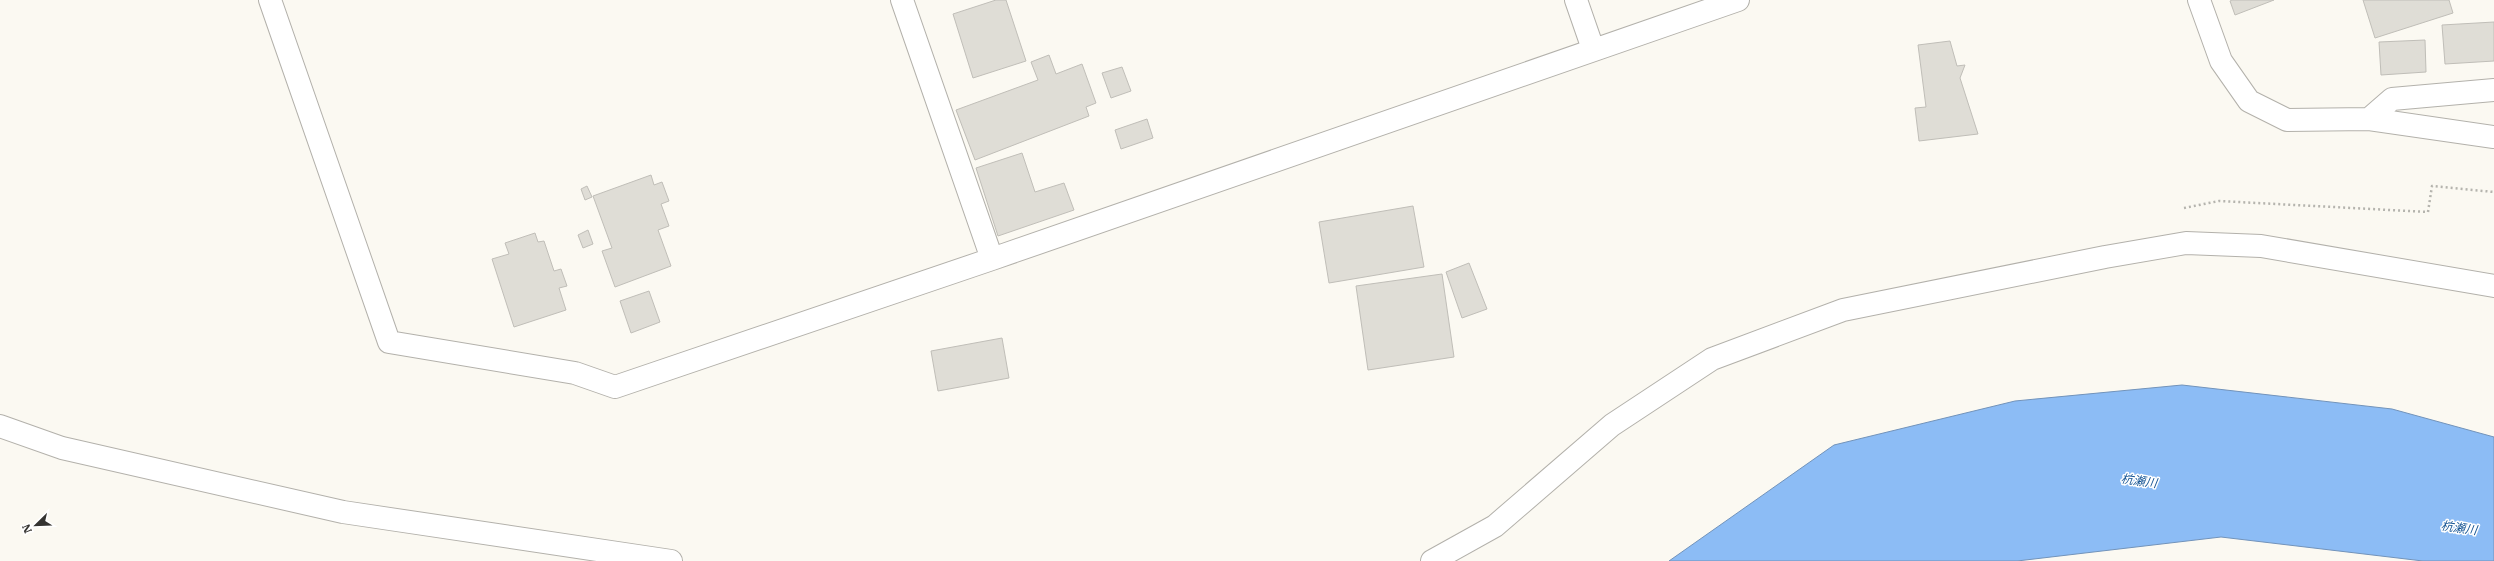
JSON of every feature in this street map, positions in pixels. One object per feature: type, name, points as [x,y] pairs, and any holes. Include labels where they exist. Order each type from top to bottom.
[{"type":"street","points":[[270,0],[389,342],[575,373],[615,386],[992,259],[1593,49],[1738,0]]},
{"type":"street","points":[[902,0],[992,259]]},
{"type":"street","points":[[1576,0],[1593,49]]},
{"type":"street","points":[[2199,0],[2221,61],[2249,101],[2287,120],[2369,119],[2494,137]]},
{"type":"street","points":[[2369,119],[2392,99],[2494,90]]},
{"type":"street","points":[[1432,561],[1495,526],[1612,425],[1712,359],[1843,310],[2105,257],[2186,243],[2261,246],[2494,286]]},
{"type":"street","points":[[0,426],[62,448],[343,512],[671,561]]},
{"type":"path","points":[[2182,208],[2219,201],[2428,212],[2432,186],[2494,192]]},
{"type":"water","name":"杭瀬川","points":[[2182,385],[2392,409],[2494,437],[2494,561],[2423,561],[2221,537],[2017,561],[1669,561],[1834,445],[2015,401]]},
{"type":"building","points":[[996,0],[1006,0],[1026,61],[973,78],[953,14]]},
{"type":"building","points":[[2274,0],[2235,15],[2230,1]]},
{"type":"building","points":[[2363,0],[2449,0],[2453,13],[2375,38]]},
{"type":"building","points":[[2494,22],[2494,61],[2445,64],[2442,25]]},
{"type":"building","points":[[2425,40],[2426,72],[2381,75],[2379,42]]},
{"type":"building","points":[[1950,41],[1957,66],[1965,65],[1960,78],[1978,134],[1919,141],[1915,108],[1926,107],[1918,45]]},
{"type":"building","points":[[1049,55],[1056,74],[1082,64],[1096,103],[1086,107],[1089,116],[975,160],[956,110],[1038,80],[1031,62]]},
{"type":"building","points":[[1122,67],[1131,91],[1111,98],[1102,73]]},
{"type":"building","points":[[1147,119],[1153,138],[1121,149],[1115,130]]},
{"type":"building","points":[[1022,153],[1035,192],[1064,183],[1074,210],[998,236],[976,168]]},
{"type":"building","points":[[651,175],[654,185],[662,182],[669,201],[661,204],[669,226],[658,230],[671,266],[615,287],[602,251],[612,248],[593,196]]},
{"type":"building","points":[[587,186],[592,197],[585,200],[581,189]]},
{"type":"building","points":[[1413,206],[1424,267],[1329,283],[1319,222]]},
{"type":"building","points":[[588,230],[593,244],[583,248],[578,235]]},
{"type":"building","points":[[535,233],[538,242],[544,241],[554,271],[561,269],[567,286],[559,288],[566,310],[514,327],[492,259],[509,254],[505,243]]},
{"type":"building","points":[[1469,263],[1487,309],[1462,318],[1446,272]]},
{"type":"building","points":[[1442,274],[1454,357],[1368,370],[1356,286]]},
{"type":"building","points":[[649,291],[660,322],[631,333],[620,301]]},
{"type":"building","points":[[1002,338],[1009,378],[938,391],[931,351]]}]
